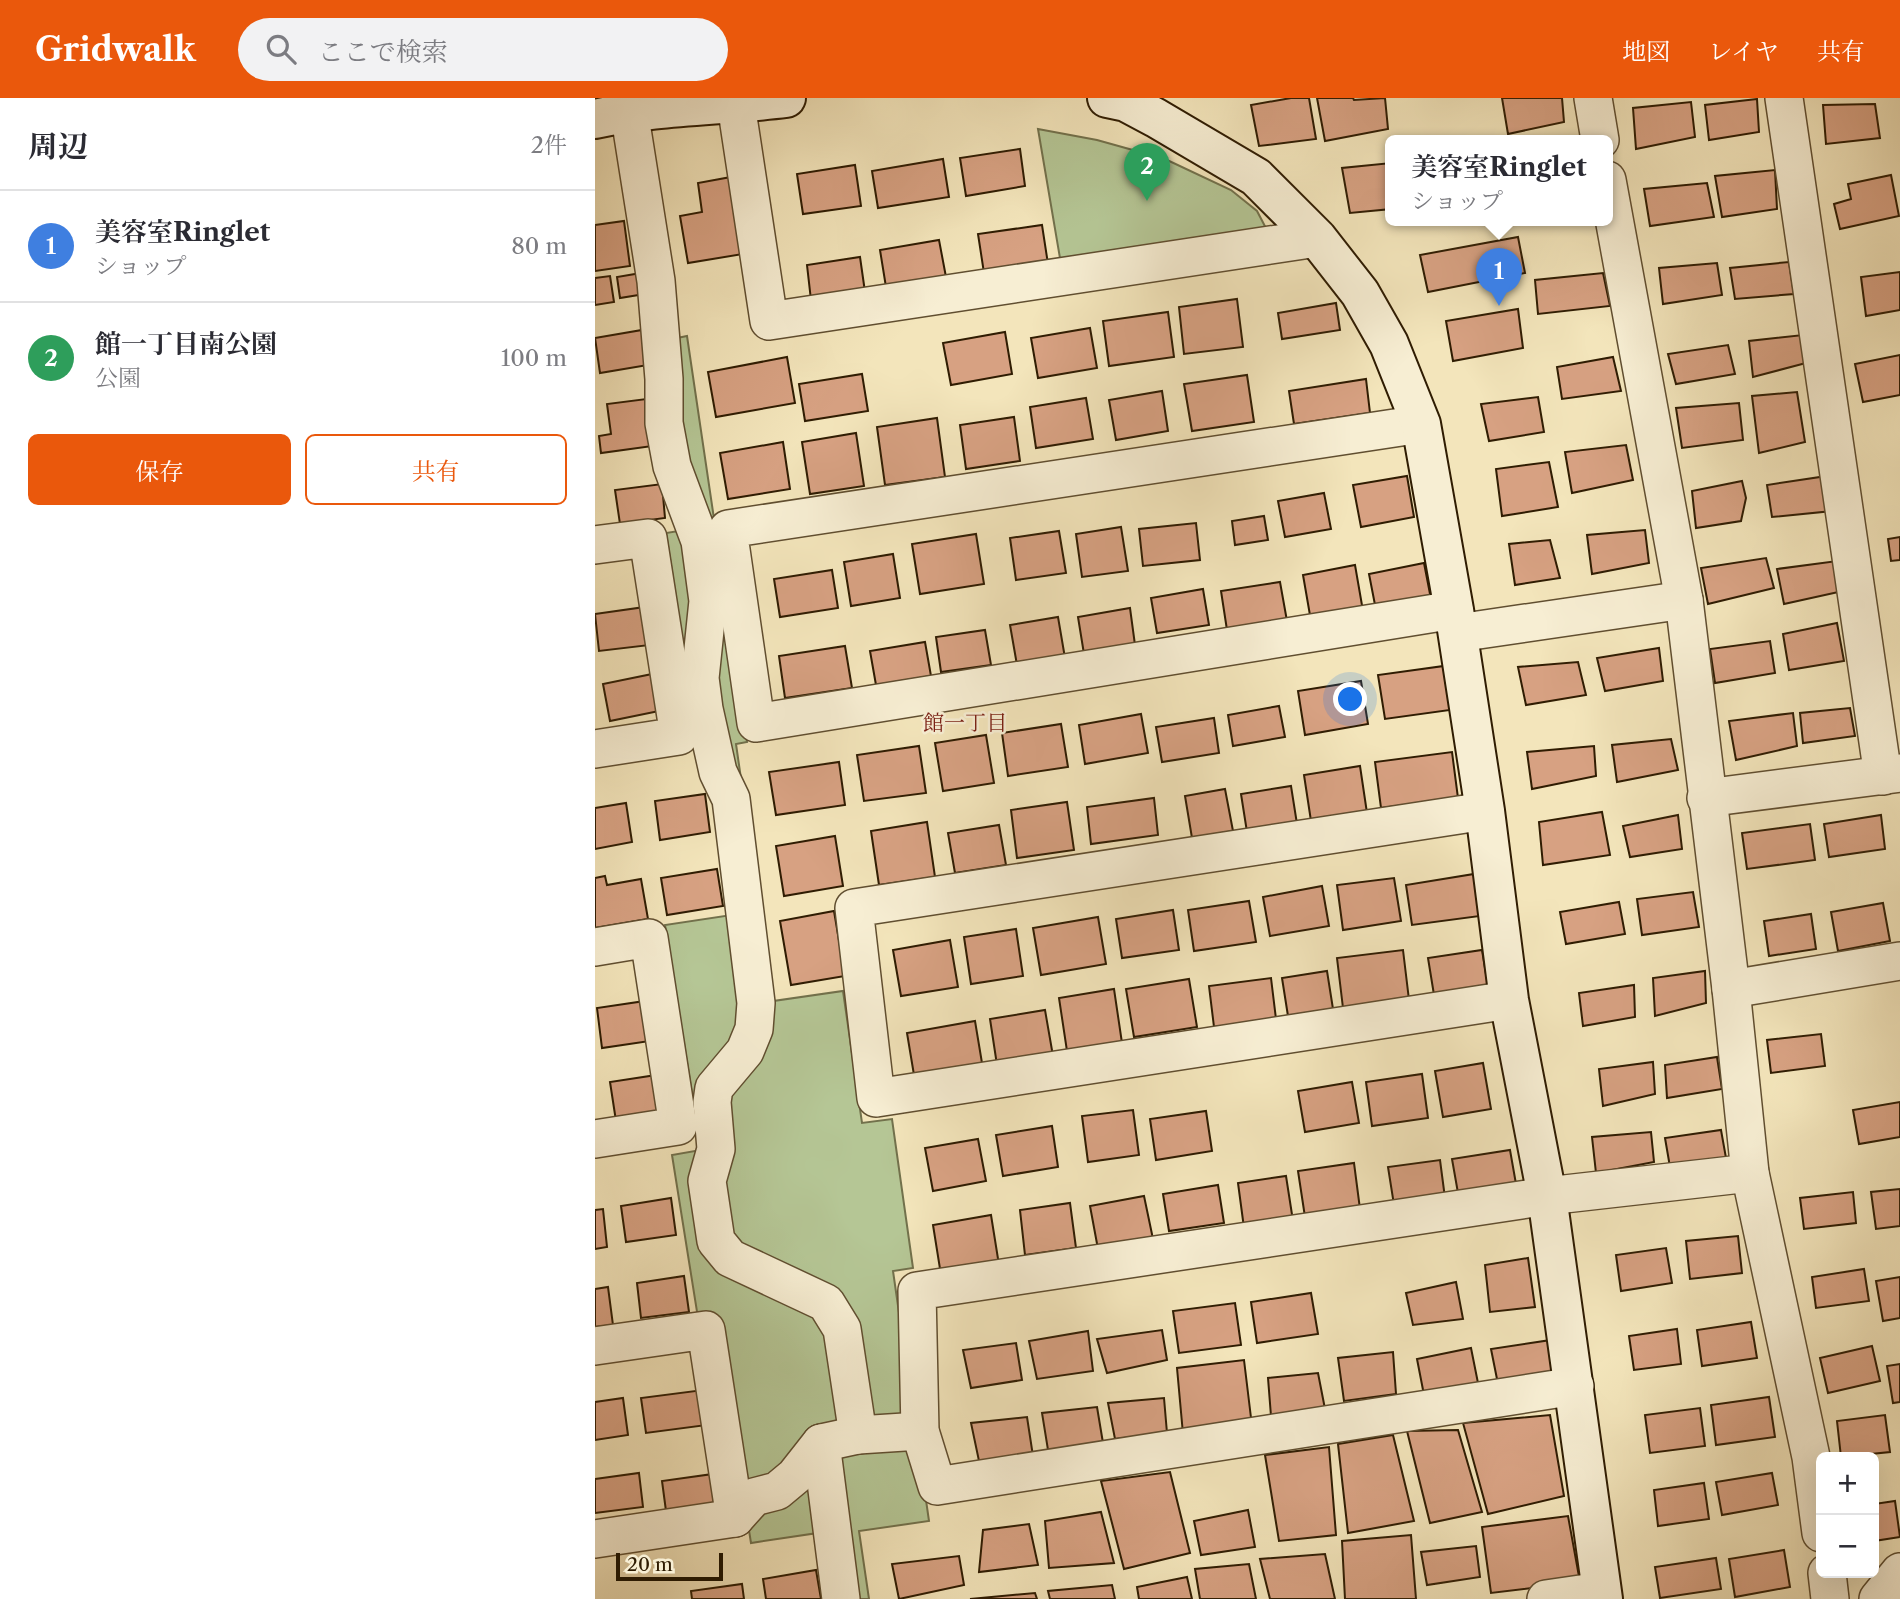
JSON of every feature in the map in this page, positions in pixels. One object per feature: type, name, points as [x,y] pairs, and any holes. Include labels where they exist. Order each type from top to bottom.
[{"type":"street","points":[[786,98],[736,104],[617,109],[656,281],[664,379],[664,423],[672,466],[702,553],[708,601],[700,678],[718,772],[731,799],[756,1003],[754,1029],[745,1051],[714,1088],[712,1101],[716,1149],[707,1181],[712,1219],[716,1241],[730,1258],[826,1303],[842,1329],[858,1435]]},
{"type":"street","points":[[1593,98],[1599,135]]},
{"type":"street","points":[[1706,798],[1892,774],[1784,98]]},
{"type":"street","points":[[1125,99],[1256,177],[1317,237],[1360,293],[1389,344],[1421,424],[1456,622],[1485,811],[1509,1000],[1547,1196],[1602,1595],[1546,1599]]},
{"type":"street","points":[[736,104],[769,321],[1317,237]]},
{"type":"street","points":[[1613,208],[1684,600],[1731,989],[1750,1173],[1811,1457],[1819,1515]]},
{"type":"street","points":[[1421,424],[728,529],[756,723],[1456,622],[1684,600]]},
{"type":"street","points":[[595,545],[648,538],[679,736],[595,748]]},
{"type":"street","points":[[1485,811],[854,908],[876,1098],[1509,1000]]},
{"type":"street","points":[[595,947],[649,938],[678,1126],[595,1139]]},
{"type":"street","points":[[1731,989],[1900,961]]},
{"type":"street","points":[[1574,1386],[937,1486],[920,1432],[917,1291],[1547,1196],[1750,1173]]},
{"type":"street","points":[[595,1346],[706,1330],[735,1518]]},
{"type":"street","points":[[595,1539],[735,1518],[754,1497],[777,1491],[795,1476],[821,1443],[858,1435],[920,1432]]},
{"type":"street","points":[[821,1443],[841,1599]]},
{"type":"street","points":[[1878,1599],[1900,1573]]},
{"type":"street","points":[[1828,1578],[1830,1599]]},
{"type":"green space","points":[[1038,129],[1097,140],[1165,159],[1231,190],[1257,211],[1269,234],[1061,264]]},
{"type":"green space","points":[[687,336],[747,742],[736,744],[773,1001],[843,991],[862,1123],[892,1119],[913,1268],[893,1271],[929,1521],[859,1531],[869,1599],[829,1599],[818,1533],[751,1543],[715,1316],[698,1318],[672,1155],[701,1150],[665,925],[732,915],[704,740],[698,741],[666,533],[679,531],[672,339]]},
{"type":"building","points":[[1291,98],[1309,98],[1316,139],[1259,146],[1251,105]]},
{"type":"building","points":[[1317,98],[1385,98],[1388,129],[1325,141]]},
{"type":"building","points":[[1502,98],[1562,98],[1564,122],[1508,134]]},
{"type":"building","points":[[1757,99],[1759,132],[1709,140],[1705,105]]},
{"type":"building","points":[[1691,102],[1695,137],[1636,149],[1633,108]]},
{"type":"building","points":[[1875,104],[1880,138],[1826,144],[1823,105]]},
{"type":"building","points":[[1020,149],[1025,186],[966,196],[960,158]]},
{"type":"building","points":[[943,159],[949,197],[878,208],[872,171]]},
{"type":"building","points":[[1385,164],[1385,210],[1350,213],[1342,168]]},
{"type":"building","points":[[855,165],[861,206],[803,214],[797,174]]},
{"type":"building","points":[[1775,170],[1777,209],[1722,217],[1715,176]]},
{"type":"building","points":[[1891,175],[1899,216],[1840,229],[1834,204],[1851,199],[1848,184]]},
{"type":"building","points":[[731,177],[743,254],[688,263],[680,216],[702,212],[698,183]]},
{"type":"building","points":[[1707,183],[1714,217],[1650,226],[1644,189]]},
{"type":"building","points":[[624,221],[630,266],[595,271],[595,225]]},
{"type":"building","points":[[1042,225],[1048,264],[984,273],[978,234]]},
{"type":"building","points":[[1518,237],[1525,273],[1428,292],[1420,255]]},
{"type":"building","points":[[939,240],[946,277],[886,287],[880,250]]},
{"type":"building","points":[[860,257],[865,292],[811,300],[807,265]]},
{"type":"building","points":[[1789,262],[1794,294],[1735,299],[1730,268]]},
{"type":"building","points":[[1717,263],[1722,295],[1663,304],[1659,268]]},
{"type":"building","points":[[647,272],[651,293],[620,298],[617,277]]},
{"type":"building","points":[[1900,272],[1900,310],[1866,316],[1861,277]]},
{"type":"building","points":[[1603,273],[1610,306],[1538,314],[1535,280]]},
{"type":"building","points":[[610,276],[614,302],[595,305],[595,278]]},
{"type":"building","points":[[1237,299],[1243,347],[1184,354],[1179,307]]},
{"type":"building","points":[[1336,303],[1340,330],[1282,339],[1278,313]]},
{"type":"building","points":[[1518,309],[1523,348],[1453,361],[1446,321]]},
{"type":"building","points":[[1168,312],[1174,357],[1109,366],[1103,321]]},
{"type":"building","points":[[1090,328],[1097,368],[1038,378],[1031,338]]},
{"type":"building","points":[[642,330],[648,365],[600,373],[595,338]]},
{"type":"building","points":[[1005,332],[1012,374],[951,385],[943,343]]},
{"type":"building","points":[[1803,335],[1806,363],[1753,377],[1749,341]]},
{"type":"building","points":[[1728,345],[1735,374],[1676,384],[1668,354]]},
{"type":"building","points":[[1900,355],[1900,395],[1863,402],[1855,364]]},
{"type":"building","points":[[787,357],[795,403],[716,417],[708,372]]},
{"type":"building","points":[[1613,357],[1621,391],[1562,399],[1557,367]]},
{"type":"building","points":[[862,374],[868,411],[805,421],[799,384]]},
{"type":"building","points":[[1247,375],[1254,422],[1192,431],[1184,384]]},
{"type":"building","points":[[1366,379],[1370,413],[1294,424],[1289,391]]},
{"type":"building","points":[[1162,391],[1168,431],[1116,440],[1109,400]]},
{"type":"building","points":[[1797,392],[1805,442],[1759,453],[1752,396]]},
{"type":"building","points":[[1538,397],[1544,432],[1489,441],[1481,404]]},
{"type":"building","points":[[654,398],[660,445],[601,453],[599,436],[611,434],[607,404]]},
{"type":"building","points":[[1086,398],[1093,439],[1036,448],[1030,407]]},
{"type":"building","points":[[1739,403],[1743,440],[1682,448],[1676,408]]},
{"type":"building","points":[[1014,417],[1020,461],[966,469],[960,425]]},
{"type":"building","points":[[937,418],[945,477],[885,485],[877,427]]},
{"type":"building","points":[[856,433],[864,486],[810,494],[802,442]]},
{"type":"building","points":[[783,442],[790,489],[728,499],[720,453]]},
{"type":"building","points":[[1626,445],[1633,480],[1572,493],[1565,452]]},
{"type":"building","points":[[1549,462],[1558,507],[1502,516],[1496,469]]},
{"type":"building","points":[[1407,476],[1414,517],[1361,527],[1353,485]]},
{"type":"building","points":[[1827,476],[1832,511],[1772,517],[1767,485]]},
{"type":"building","points":[[1742,481],[1746,498],[1741,521],[1696,528],[1692,491]]},
{"type":"building","points":[[662,484],[665,518],[620,524],[615,490]]},
{"type":"building","points":[[1324,493],[1331,529],[1285,537],[1278,501]]},
{"type":"building","points":[[1264,516],[1268,540],[1235,545],[1232,521]]},
{"type":"building","points":[[1196,523],[1200,560],[1143,566],[1139,529]]},
{"type":"building","points":[[1121,527],[1128,571],[1082,577],[1076,534]]},
{"type":"building","points":[[1645,530],[1649,563],[1592,574],[1587,535]]},
{"type":"building","points":[[1059,531],[1066,573],[1016,580],[1010,538]]},
{"type":"building","points":[[976,534],[984,584],[920,594],[912,544]]},
{"type":"building","points":[[1900,537],[1900,560],[1891,561],[1888,539]]},
{"type":"building","points":[[1550,540],[1560,578],[1515,585],[1509,544]]},
{"type":"building","points":[[893,554],[900,598],[851,606],[844,562]]},
{"type":"building","points":[[1766,558],[1774,588],[1708,604],[1701,568]]},
{"type":"building","points":[[1837,561],[1843,591],[1784,604],[1777,569]]},
{"type":"building","points":[[1424,563],[1431,599],[1376,610],[1369,574]]},
{"type":"building","points":[[1355,565],[1363,611],[1311,621],[1303,575]]},
{"type":"building","points":[[832,570],[838,608],[780,617],[774,579]]},
{"type":"building","points":[[1280,582],[1287,621],[1227,630],[1221,591]]},
{"type":"building","points":[[1203,589],[1209,625],[1157,633],[1151,598]]},
{"type":"building","points":[[645,607],[650,645],[599,651],[595,614]]},
{"type":"building","points":[[1130,608],[1135,645],[1084,654],[1078,617]]},
{"type":"building","points":[[1058,617],[1065,658],[1017,665],[1010,625]]},
{"type":"building","points":[[1837,623],[1844,661],[1789,670],[1783,634]]},
{"type":"building","points":[[985,630],[991,665],[941,672],[936,637]]},
{"type":"building","points":[[1770,641],[1775,673],[1715,683],[1710,649]]},
{"type":"building","points":[[925,642],[931,676],[876,685],[870,651]]},
{"type":"building","points":[[845,646],[852,688],[785,698],[779,656]]},
{"type":"building","points":[[1659,648],[1663,681],[1605,691],[1597,658]]},
{"type":"building","points":[[1578,662],[1586,695],[1526,705],[1518,667]]},
{"type":"building","points":[[1444,666],[1450,710],[1385,719],[1378,675]]},
{"type":"building","points":[[657,673],[664,710],[610,721],[603,684]]},
{"type":"building","points":[[1361,681],[1368,724],[1305,735],[1298,691]]},
{"type":"building","points":[[1279,706],[1285,737],[1233,746],[1228,715]]},
{"type":"building","points":[[1850,708],[1855,736],[1803,743],[1800,713]]},
{"type":"building","points":[[1793,713],[1797,746],[1736,760],[1729,721]]},
{"type":"building","points":[[1141,714],[1148,753],[1085,764],[1079,725]]},
{"type":"building","points":[[1214,718],[1219,753],[1162,762],[1156,727]]},
{"type":"building","points":[[1061,724],[1068,767],[1008,776],[1002,733]]},
{"type":"building","points":[[986,735],[994,783],[943,791],[935,743]]},
{"type":"building","points":[[1671,739],[1678,770],[1617,782],[1612,745]]},
{"type":"building","points":[[919,746],[926,793],[864,801],[857,755]]},
{"type":"building","points":[[1594,746],[1596,776],[1532,789],[1527,752]]},
{"type":"building","points":[[1452,752],[1458,798],[1381,808],[1375,762]]},
{"type":"building","points":[[839,762],[845,805],[776,815],[769,772]]},
{"type":"building","points":[[1360,766],[1367,813],[1311,821],[1304,775]]},
{"type":"building","points":[[1291,786],[1297,824],[1247,832],[1241,794]]},
{"type":"building","points":[[1225,789],[1233,831],[1192,838],[1185,796]]},
{"type":"building","points":[[705,794],[710,832],[660,840],[655,801]]},
{"type":"building","points":[[1154,798],[1158,835],[1091,844],[1087,807]]},
{"type":"building","points":[[1067,802],[1074,850],[1017,858],[1011,810]]},
{"type":"building","points":[[626,803],[632,842],[595,849],[595,808]]},
{"type":"building","points":[[1602,812],[1610,855],[1543,865],[1539,822]]},
{"type":"building","points":[[1678,815],[1682,849],[1630,857],[1623,826]]},
{"type":"building","points":[[1881,815],[1885,849],[1829,857],[1824,824]]},
{"type":"building","points":[[927,822],[935,877],[879,885],[871,831]]},
{"type":"building","points":[[1810,824],[1815,860],[1747,869],[1742,833]]},
{"type":"building","points":[[999,825],[1006,865],[955,873],[948,833]]},
{"type":"building","points":[[835,836],[843,886],[784,896],[776,846]]},
{"type":"building","points":[[717,869],[723,906],[667,915],[661,878]]},
{"type":"building","points":[[1474,874],[1480,916],[1412,925],[1406,885]]},
{"type":"building","points":[[605,876],[607,885],[641,879],[648,919],[595,928],[595,878]]},
{"type":"building","points":[[1394,878],[1401,921],[1343,930],[1337,885]]},
{"type":"building","points":[[1322,886],[1329,926],[1270,936],[1263,897]]},
{"type":"building","points":[[1693,892],[1699,927],[1642,935],[1637,899]]},
{"type":"building","points":[[1249,901],[1256,942],[1194,951],[1188,910]]},
{"type":"building","points":[[1619,902],[1625,934],[1566,944],[1560,912]]},
{"type":"building","points":[[1883,903],[1890,941],[1838,951],[1831,912]]},
{"type":"building","points":[[1173,910],[1179,950],[1122,958],[1116,919]]},
{"type":"building","points":[[834,911],[845,976],[791,985],[780,921]]},
{"type":"building","points":[[1811,914],[1816,949],[1769,956],[1764,921]]},
{"type":"building","points":[[1098,917],[1106,964],[1041,975],[1033,928]]},
{"type":"building","points":[[1016,929],[1023,976],[971,984],[964,937]]},
{"type":"building","points":[[950,940],[958,987],[901,996],[893,950]]},
{"type":"building","points":[[1403,950],[1409,1000],[1343,1008],[1337,958]]},
{"type":"building","points":[[1482,950],[1489,992],[1435,1001],[1428,958]]},
{"type":"building","points":[[1327,971],[1333,1009],[1288,1016],[1282,978]]},
{"type":"building","points":[[1705,971],[1706,1003],[1655,1016],[1653,978]]},
{"type":"building","points":[[1271,978],[1276,1019],[1214,1027],[1209,986]]},
{"type":"building","points":[[1189,979],[1197,1027],[1134,1037],[1126,989]]},
{"type":"building","points":[[1634,985],[1635,1017],[1583,1026],[1579,993]]},
{"type":"building","points":[[1114,989],[1122,1043],[1067,1051],[1059,998]]},
{"type":"building","points":[[645,1001],[650,1041],[602,1048],[597,1008]]},
{"type":"building","points":[[1045,1010],[1053,1056],[997,1065],[990,1019]]},
{"type":"building","points":[[975,1021],[982,1063],[914,1075],[907,1033]]},
{"type":"building","points":[[1821,1034],[1825,1066],[1771,1073],[1767,1040]]},
{"type":"building","points":[[1717,1057],[1722,1089],[1667,1098],[1665,1065]]},
{"type":"building","points":[[1653,1062],[1655,1094],[1603,1106],[1599,1069]]},
{"type":"building","points":[[1483,1063],[1491,1109],[1443,1117],[1435,1071]]},
{"type":"building","points":[[663,1074],[669,1113],[616,1121],[610,1082]]},
{"type":"building","points":[[1422,1074],[1428,1118],[1372,1126],[1366,1082]]},
{"type":"building","points":[[1352,1082],[1359,1123],[1305,1132],[1298,1091]]},
{"type":"building","points":[[1900,1102],[1900,1137],[1859,1144],[1853,1110]]},
{"type":"building","points":[[1133,1110],[1139,1155],[1088,1162],[1082,1116]]},
{"type":"building","points":[[1206,1111],[1212,1151],[1156,1160],[1150,1119]]},
{"type":"building","points":[[1052,1126],[1058,1167],[1003,1176],[996,1135]]},
{"type":"building","points":[[1721,1130],[1726,1158],[1670,1167],[1665,1138]]},
{"type":"building","points":[[1651,1132],[1654,1162],[1596,1173],[1592,1137]]},
{"type":"building","points":[[978,1139],[986,1181],[933,1191],[925,1148]]},
{"type":"building","points":[[1510,1150],[1516,1184],[1458,1193],[1452,1159]]},
{"type":"building","points":[[1440,1160],[1445,1198],[1394,1205],[1388,1167]]},
{"type":"building","points":[[1354,1163],[1360,1209],[1305,1217],[1298,1171]]},
{"type":"building","points":[[1286,1176],[1293,1221],[1244,1228],[1238,1183]]},
{"type":"building","points":[[1218,1185],[1224,1223],[1169,1231],[1163,1194]]},
{"type":"building","points":[[1900,1189],[1900,1226],[1876,1229],[1871,1192]]},
{"type":"building","points":[[1853,1192],[1856,1223],[1804,1229],[1800,1198]]},
{"type":"building","points":[[1144,1196],[1153,1239],[1098,1249],[1090,1206]]},
{"type":"building","points":[[671,1198],[676,1235],[626,1242],[621,1206]]},
{"type":"building","points":[[1070,1203],[1076,1248],[1025,1255],[1020,1210]]},
{"type":"building","points":[[603,1209],[607,1247],[595,1249],[595,1210]]},
{"type":"building","points":[[991,1215],[999,1265],[941,1275],[933,1225]]},
{"type":"building","points":[[1738,1236],[1742,1273],[1690,1279],[1686,1241]]},
{"type":"building","points":[[1666,1248],[1672,1283],[1621,1291],[1616,1255]]},
{"type":"building","points":[[1528,1258],[1535,1307],[1490,1312],[1485,1265]]},
{"type":"building","points":[[1864,1269],[1869,1301],[1816,1308],[1812,1277]]},
{"type":"building","points":[[684,1276],[689,1312],[641,1318],[637,1283]]},
{"type":"building","points":[[1900,1277],[1900,1318],[1883,1321],[1876,1281]]},
{"type":"building","points":[[1456,1282],[1463,1319],[1413,1325],[1406,1293]]},
{"type":"building","points":[[608,1287],[613,1325],[595,1327],[595,1289]]},
{"type":"building","points":[[1311,1293],[1318,1334],[1257,1343],[1251,1302]]},
{"type":"building","points":[[1235,1303],[1241,1345],[1179,1353],[1173,1311]]},
{"type":"building","points":[[1751,1322],[1757,1358],[1702,1366],[1697,1330]]},
{"type":"building","points":[[1677,1329],[1681,1364],[1634,1370],[1629,1336]]},
{"type":"building","points":[[1162,1330],[1167,1360],[1107,1373],[1097,1339]]},
{"type":"building","points":[[1088,1331],[1093,1371],[1037,1379],[1029,1341]]},
{"type":"building","points":[[1551,1340],[1558,1375],[1498,1384],[1491,1349]]},
{"type":"building","points":[[1016,1343],[1022,1380],[971,1388],[963,1350]]},
{"type":"building","points":[[1872,1346],[1880,1381],[1828,1393],[1820,1358]]},
{"type":"building","points":[[1471,1348],[1478,1383],[1424,1395],[1417,1359]]},
{"type":"building","points":[[1393,1352],[1396,1394],[1344,1401],[1338,1358]]},
{"type":"building","points":[[1244,1360],[1252,1426],[1183,1434],[1177,1368]]},
{"type":"building","points":[[1900,1364],[1900,1402],[1893,1403],[1887,1366]]},
{"type":"building","points":[[1318,1373],[1325,1409],[1271,1416],[1268,1378]]},
{"type":"building","points":[[703,1390],[707,1425],[646,1433],[641,1398]]},
{"type":"building","points":[[1769,1397],[1775,1437],[1716,1445],[1711,1405]]},
{"type":"building","points":[[623,1398],[628,1435],[595,1440],[595,1402]]},
{"type":"building","points":[[1164,1398],[1167,1433],[1115,1439],[1108,1403]]},
{"type":"building","points":[[1097,1407],[1103,1443],[1048,1450],[1042,1413]]},
{"type":"building","points":[[1700,1408],[1705,1446],[1650,1453],[1645,1415]]},
{"type":"building","points":[[1550,1415],[1564,1496],[1488,1514],[1463,1423]]},
{"type":"building","points":[[1885,1415],[1890,1452],[1840,1452],[1837,1421]]},
{"type":"building","points":[[1027,1417],[1033,1456],[979,1461],[971,1423]]},
{"type":"building","points":[[1458,1430],[1482,1512],[1430,1523],[1407,1431]]},
{"type":"building","points":[[1393,1435],[1414,1521],[1348,1533],[1338,1444]]},
{"type":"building","points":[[1329,1447],[1336,1535],[1279,1541],[1265,1455]]},
{"type":"building","points":[[1170,1472],[1190,1553],[1124,1569],[1101,1481]]},
{"type":"building","points":[[639,1473],[643,1507],[595,1513],[595,1479]]},
{"type":"building","points":[[1772,1473],[1778,1505],[1722,1515],[1716,1482]]},
{"type":"building","points":[[713,1474],[717,1504],[666,1511],[662,1481]]},
{"type":"building","points":[[1704,1483],[1709,1519],[1658,1526],[1654,1490]]},
{"type":"building","points":[[1895,1501],[1900,1537],[1879,1540],[1879,1503]]},
{"type":"building","points":[[1248,1510],[1255,1547],[1201,1555],[1194,1521]]},
{"type":"building","points":[[1101,1512],[1114,1563],[1049,1568],[1045,1521]]},
{"type":"building","points":[[1568,1516],[1580,1582],[1491,1593],[1482,1527]]},
{"type":"building","points":[[1029,1524],[1038,1565],[979,1572],[983,1530]]},
{"type":"building","points":[[1411,1535],[1416,1599],[1345,1599],[1342,1541]]},
{"type":"building","points":[[1476,1546],[1480,1577],[1427,1585],[1421,1552]]},
{"type":"building","points":[[1784,1550],[1790,1587],[1735,1597],[1729,1559]]},
{"type":"building","points":[[1325,1554],[1335,1599],[1270,1599],[1260,1559]]},
{"type":"building","points":[[959,1556],[964,1585],[899,1599],[892,1564]]},
{"type":"building","points":[[1716,1558],[1721,1589],[1660,1598],[1655,1567]]},
{"type":"building","points":[[1249,1564],[1256,1599],[1200,1599],[1195,1569]]},
{"type":"building","points":[[816,1570],[821,1599],[766,1599],[763,1579]]},
{"type":"building","points":[[1187,1577],[1192,1599],[1139,1599],[1137,1587]]},
{"type":"building","points":[[742,1584],[744,1599],[692,1599],[691,1591]]},
{"type":"building","points":[[1112,1585],[1115,1599],[1050,1599],[1048,1591]]},
{"type":"building","points":[[1035,1593],[1037,1599],[970,1599]]},
{"type":"place","name":"館一丁目南公園","points":[[1147,201]]},
{"type":"place","name":"美容室Ringlet","points":[[1499,306]]},
{"type":"district","name":"館一丁目","points":[[965,722]]}]
